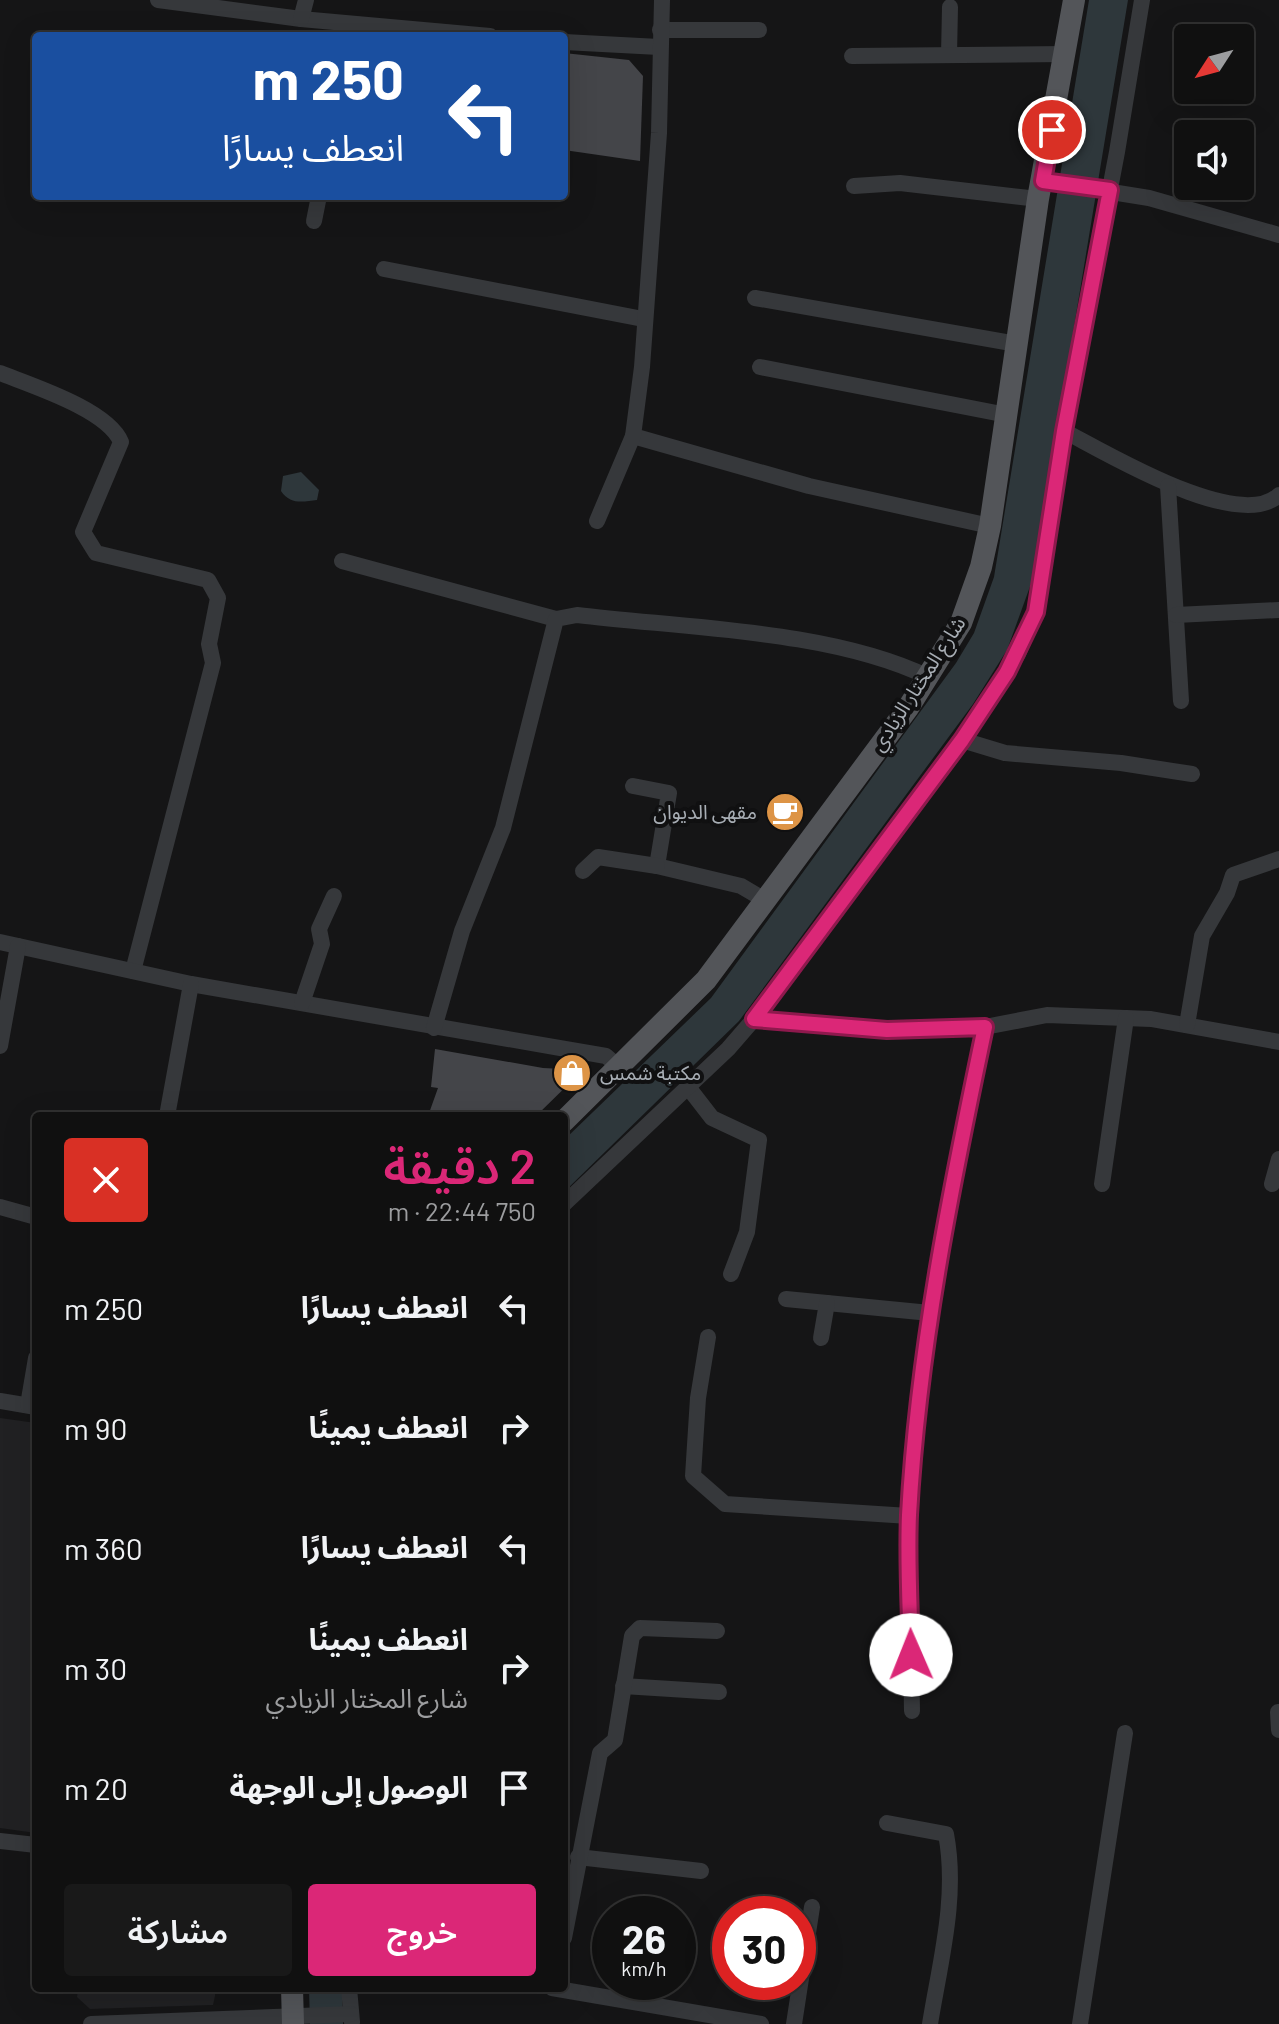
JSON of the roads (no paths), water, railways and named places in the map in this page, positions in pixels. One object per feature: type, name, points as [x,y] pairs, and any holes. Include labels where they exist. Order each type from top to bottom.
[{"type":"main road","name":"شارع المختار الزيادي","points":[[568,1117],[706,980],[928,677],[972,598],[990,526],[1040,190],[1074,0]]},
{"type":"main road","points":[[293,1992],[298,2019]]},
{"type":"street","points":[[158,0],[209,4],[348,29],[409,32]]},
{"type":"street","points":[[301,19],[306,0]]},
{"type":"street","points":[[597,521],[633,436],[644,338],[658,146],[662,0]]},
{"type":"street","points":[[568,1200],[688,1087],[754,1019],[997,690],[1036,612],[1064,431],[1142,0]]},
{"type":"street","points":[[949,55],[950,7]]},
{"type":"street","points":[[568,42],[660,39],[759,30]]},
{"type":"street","points":[[852,56],[1066,54]]},
{"type":"street","points":[[854,186],[900,183],[1110,190],[1279,235]]},
{"type":"street","points":[[314,221],[318,200]]},
{"type":"street","points":[[384,269],[643,319]]},
{"type":"street","points":[[755,298],[1017,344]]},
{"type":"street","points":[[760,367],[1007,415]]},
{"type":"street","points":[[0,373],[62,398],[115,427],[121,442],[83,532],[96,553],[208,580],[218,598],[209,644],[213,663],[133,971]]},
{"type":"street","points":[[1064,431],[1168,486],[1233,504],[1256,504],[1274,500],[1279,495]]},
{"type":"street","points":[[633,436],[809,486],[990,526]]},
{"type":"street","points":[[1168,486],[1181,701]]},
{"type":"street","points":[[342,561],[556,619],[577,615],[794,641],[902,664],[928,677]]},
{"type":"street","points":[[1176,615],[1279,610]]},
{"type":"street","points":[[434,1028],[462,931],[503,828],[556,619]]},
{"type":"street","points":[[962,740],[1005,753],[1121,763],[1192,774]]},
{"type":"street","points":[[633,786],[669,793],[657,866]]},
{"type":"street","points":[[583,871],[598,857],[657,866],[741,886],[765,900]]},
{"type":"street","points":[[1187,1025],[1202,936],[1227,893],[1233,875],[1279,859]]},
{"type":"street","points":[[302,1003],[322,944],[319,929],[334,896]]},
{"type":"street","points":[[0,942],[191,984],[606,1056],[620,1068]]},
{"type":"street","points":[[0,1046],[18,946]]},
{"type":"street","points":[[168,1112],[191,984]]},
{"type":"street","points":[[754,1019],[887,1030],[985,1027],[1047,1015],[1126,1018],[1187,1025],[1279,1042]]},
{"type":"street","points":[[1102,1184],[1126,1018]]},
{"type":"street","points":[[912,1711],[909,1516],[930,1313],[952,1183],[985,1027]]},
{"type":"street","points":[[688,1087],[712,1118],[759,1140],[747,1232],[731,1274]]},
{"type":"street","points":[[1272,1184],[1279,1159]]},
{"type":"street","points":[[0,1207],[32,1216]]},
{"type":"street","points":[[786,1299],[930,1313]]},
{"type":"street","points":[[821,1338],[827,1303]]},
{"type":"street","points":[[708,1337],[698,1398],[693,1476],[708,1491],[725,1504],[909,1516]]},
{"type":"street","points":[[0,1401],[32,1406]]},
{"type":"street","points":[[568,1915],[600,1753],[615,1740],[632,1636],[640,1628],[717,1631]]},
{"type":"street","points":[[623,1686],[719,1692]]},
{"type":"street","points":[[1278,1712],[1279,1730]]},
{"type":"street","points":[[1080,2024],[1125,1733]]},
{"type":"street","points":[[887,1823],[946,1834],[950,1858],[949,1907],[930,2024]]},
{"type":"street","points":[[0,1841],[32,1845]]},
{"type":"street","points":[[578,1857],[701,1871]]},
{"type":"street","points":[[568,1991],[690,2018],[761,2024]]},
{"type":"street","points":[[91,2024],[349,2017],[349,1992]]},
{"type":"street","points":[[794,2024],[798,2000]]},
{"type":"place","name":"مقهى الديوان","points":[[785,812]]},
{"type":"place","name":"مكتبة شمس","points":[[572,1073]]}]
